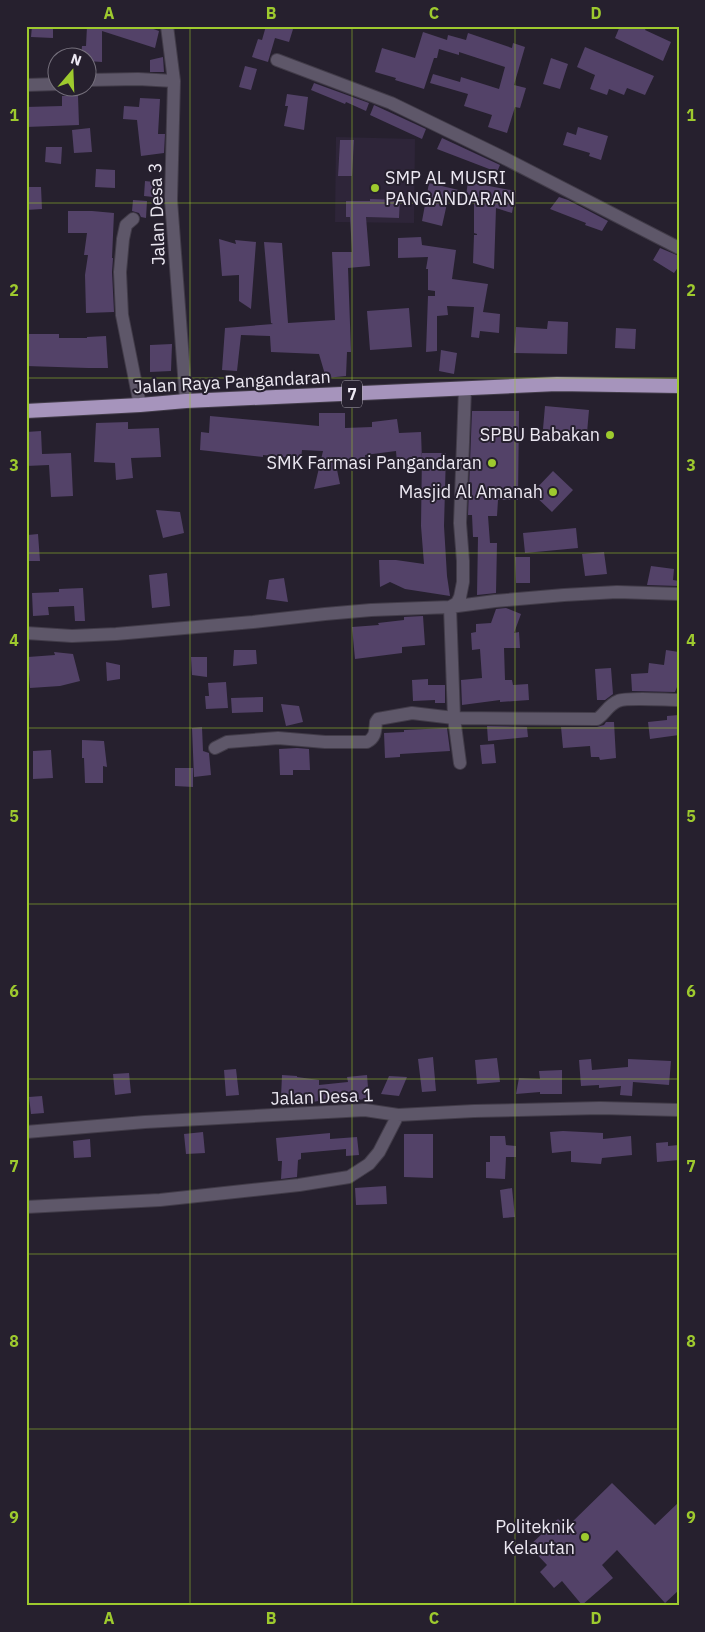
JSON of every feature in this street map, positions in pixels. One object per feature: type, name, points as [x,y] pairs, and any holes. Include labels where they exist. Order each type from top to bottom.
[{"type":"highway","name":"Jalan Raya Pangandaran","points":[[26,411],[140,405],[186,400],[557,384],[679,386]]},
{"type":"street","name":"Jalan Desa 3","points":[[167,26],[174,81],[171,200],[186,400]]},
{"type":"street","points":[[277,60],[392,104],[513,162],[679,248]]},
{"type":"street","points":[[98,80],[174,81]]},
{"type":"street","points":[[26,85],[48,84]]},
{"type":"street","points":[[133,219],[126,226],[120,272],[122,315],[140,405]]},
{"type":"street","points":[[450,607],[457,603],[463,582],[460,523],[466,388]]},
{"type":"street","points":[[26,633],[72,636],[116,634],[371,610],[450,607],[495,601],[617,592],[679,594]]},
{"type":"street","points":[[450,607],[454,718],[460,763]]},
{"type":"street","points":[[215,748],[228,742],[278,738],[298,741],[367,742],[375,734],[376,722],[384,717],[412,713],[454,718],[597,719],[603,716],[609,707],[619,700],[679,700]]},
{"type":"street","name":"Jalan Desa 1","points":[[26,1132],[145,1122],[365,1110],[398,1116],[474,1111],[600,1108],[679,1110]]},
{"type":"street","points":[[26,1207],[160,1200],[298,1186],[349,1177],[370,1164],[379,1152],[398,1116]]},
{"type":"shaded area","name":"SMP AL MUSRI PANGANDARAN","points":[[336,137],[415,139],[414,223],[335,222]],"holes":[[[340,140],[354,140],[352,176],[338,175]],[[370,200],[400,200],[399,218],[369,217]],[[346,201],[367,202],[366,217],[346,217]]]},
{"type":"building","points":[[32,26],[53,26],[53,38],[31,37]]},
{"type":"building","points":[[87,26],[145,26],[159,31],[155,48],[102,31],[102,62],[98,62],[98,48],[82,48],[82,46],[86,46]]},
{"type":"building","points":[[266,26],[294,26],[289,42],[275,38],[268,62],[252,57],[258,39],[262,40]]},
{"type":"building","points":[[620,26],[647,26],[645,30],[671,42],[663,61],[615,38]]},
{"type":"building","points":[[423,32],[447,40],[448,35],[466,40],[468,33],[512,48],[513,43],[525,47],[514,85],[526,88],[520,108],[515,107],[507,133],[488,127],[492,115],[464,106],[468,94],[430,83],[433,74],[460,82],[461,77],[499,89],[505,67],[459,52],[459,55],[439,49],[437,58],[434,58],[424,89],[375,72],[382,48],[415,58]]},
{"type":"building","points":[[585,47],[654,76],[645,95],[627,88],[624,95],[609,89],[607,95],[590,89],[595,75],[577,67]]},
{"type":"building","points":[[163,57],[164,72],[150,72],[150,60]]},
{"type":"building","points":[[551,58],[568,64],[560,89],[543,84]]},
{"type":"building","points":[[245,66],[257,69],[251,90],[239,87]]},
{"type":"building","points":[[314,83],[369,103],[366,111],[311,90]]},
{"type":"building","points":[[287,94],[308,97],[304,130],[284,126],[288,106],[285,106]]},
{"type":"building","points":[[62,98],[78,98],[79,125],[26,127],[26,107],[62,106]]},
{"type":"building","points":[[140,98],[160,99],[158,134],[165,134],[164,153],[141,156],[137,120],[123,119],[124,106],[139,107]]},
{"type":"building","points":[[374,105],[426,129],[422,139],[370,115]]},
{"type":"building","points":[[578,127],[608,136],[601,160],[589,156],[590,153],[563,145],[567,132],[576,135]]},
{"type":"building","points":[[90,128],[92,152],[74,153],[72,130]]},
{"type":"building","points":[[442,138],[500,165],[497,172],[437,149]]},
{"type":"building","points":[[340,140],[354,140],[352,176],[338,176]]},
{"type":"building","points":[[46,147],[62,147],[61,164],[45,162]]},
{"type":"building","points":[[96,169],[115,170],[115,188],[95,187]]},
{"type":"building","points":[[145,181],[163,183],[163,198],[144,196]]},
{"type":"building","points":[[468,182],[516,191],[512,213],[496,208],[494,269],[473,263],[474,235],[477,234],[474,233],[474,195],[466,195]]},
{"type":"building","points":[[429,183],[463,191],[461,203],[448,199],[442,226],[422,221]]},
{"type":"building","points":[[26,187],[41,187],[42,209],[26,210]]},
{"type":"building","points":[[559,197],[608,221],[602,231],[550,209]]},
{"type":"building","points":[[370,199],[400,200],[399,218],[366,217],[370,266],[348,268],[351,352],[347,352],[346,376],[326,378],[319,354],[271,352],[270,336],[241,335],[237,371],[222,370],[225,328],[273,324],[271,323],[264,242],[282,243],[288,323],[335,320],[332,252],[352,252],[350,217],[346,217],[346,201],[370,201]]},
{"type":"building","points":[[133,200],[147,201],[146,218],[132,211]]},
{"type":"building","points":[[68,211],[114,213],[112,272],[114,312],[86,313],[85,275],[88,255],[84,255],[87,233],[68,233]]},
{"type":"building","points":[[421,237],[422,245],[456,250],[452,279],[488,284],[483,312],[500,314],[499,333],[480,331],[479,338],[471,337],[474,307],[447,306],[448,315],[437,316],[437,351],[426,352],[428,296],[435,296],[435,291],[428,290],[428,269],[426,269],[428,257],[398,258],[398,238]]},
{"type":"building","points":[[219,239],[236,244],[235,240],[256,242],[251,309],[239,301],[239,275],[222,276]]},
{"type":"building","points":[[660,248],[679,256],[679,266],[674,273],[653,260]]},
{"type":"building","points":[[409,308],[412,347],[370,350],[367,311]]},
{"type":"building","points":[[548,321],[568,322],[567,354],[514,353],[516,327],[547,329]]},
{"type":"building","points":[[616,328],[636,329],[635,349],[615,348]]},
{"type":"building","points":[[26,334],[59,334],[59,338],[106,336],[108,368],[26,366]]},
{"type":"building","points":[[172,344],[171,371],[150,372],[150,345]]},
{"type":"building","points":[[441,350],[457,353],[454,374],[439,371]]},
{"type":"building","points":[[545,406],[589,410],[587,433],[543,429]]},
{"type":"building","name":"SMK Farmasi Pangandaran","points":[[472,411],[519,411],[518,500],[498,500],[497,516],[488,516],[490,543],[497,543],[496,593],[477,595],[478,537],[473,537],[472,515],[468,515]]},
{"type":"building","points":[[319,413],[345,413],[345,428],[372,427],[372,422],[397,419],[399,433],[421,432],[422,461],[397,463],[396,451],[365,455],[366,464],[336,465],[340,484],[314,489],[323,451],[302,450],[301,459],[200,450],[201,432],[209,433],[210,416],[319,426]]},
{"type":"building","points":[[128,422],[128,429],[159,428],[161,457],[131,458],[133,478],[116,480],[115,463],[94,462],[96,423]]},
{"type":"building","points":[[41,431],[42,454],[71,453],[73,496],[51,497],[49,465],[26,466],[26,432]]},
{"type":"building","points":[[422,453],[446,453],[444,526],[450,596],[405,589],[390,582],[380,587],[379,560],[396,560],[424,564],[421,526]]},
{"type":"building","name":"Masjid Al Amanah","points":[[553,471],[573,490],[552,512],[532,493]]},
{"type":"building","points":[[156,510],[180,512],[184,533],[163,538]]},
{"type":"building","points":[[576,528],[578,548],[525,553],[523,533]]},
{"type":"building","points":[[38,534],[40,561],[26,561],[28,535]]},
{"type":"building","points":[[604,552],[607,574],[585,576],[582,554]]},
{"type":"building","points":[[515,557],[530,557],[530,583],[516,583]]},
{"type":"building","points":[[651,566],[674,569],[673,580],[679,581],[679,586],[647,585]]},
{"type":"building","points":[[167,573],[170,606],[152,608],[149,575]]},
{"type":"building","points":[[284,578],[288,602],[266,599],[269,580]]},
{"type":"building","points":[[83,588],[85,621],[75,621],[74,606],[48,607],[49,615],[33,616],[32,593],[59,592],[59,589]]},
{"type":"building","points":[[506,608],[521,614],[514,633],[519,632],[520,648],[504,648],[505,680],[512,680],[513,685],[528,684],[529,700],[500,702],[500,700],[462,705],[461,680],[482,678],[480,649],[472,650],[471,633],[476,632],[476,624],[491,623],[496,609]]},
{"type":"building","points":[[423,616],[425,645],[402,647],[402,653],[355,659],[352,627],[379,625],[378,623],[404,620],[404,617]]},
{"type":"building","points":[[234,650],[256,650],[257,664],[233,666]]},
{"type":"building","points":[[666,650],[679,652],[679,682],[675,692],[632,691],[631,674],[648,673],[649,663],[664,665]]},
{"type":"building","points":[[54,652],[73,654],[80,681],[60,686],[30,688],[28,657],[55,655]]},
{"type":"building","points":[[191,657],[207,657],[207,677],[192,675]]},
{"type":"building","points":[[106,662],[120,665],[120,679],[107,681]]},
{"type":"building","points":[[611,668],[613,694],[605,700],[597,700],[595,669]]},
{"type":"building","points":[[428,679],[428,685],[445,685],[445,703],[435,703],[435,700],[413,701],[412,680]]},
{"type":"building","points":[[226,682],[228,708],[206,709],[205,696],[209,696],[208,683]]},
{"type":"building","points":[[263,697],[263,712],[232,713],[231,698]]},
{"type":"building","points":[[281,704],[299,706],[303,722],[286,726]]},
{"type":"building","points":[[679,715],[679,735],[650,739],[648,722],[667,720],[667,716]]},
{"type":"building","points":[[606,722],[614,722],[616,758],[600,760],[599,757],[591,757],[590,746],[563,748],[561,727],[597,727],[604,725]]},
{"type":"building","points":[[487,726],[527,727],[528,737],[488,741]]},
{"type":"building","points":[[202,727],[203,751],[209,753],[211,775],[194,777],[192,728]]},
{"type":"building","points":[[447,728],[450,751],[400,754],[400,757],[385,758],[384,733]]},
{"type":"building","points":[[82,740],[104,741],[107,767],[103,766],[103,783],[85,783]]},
{"type":"building","points":[[494,744],[496,763],[482,764],[480,745]]},
{"type":"building","points":[[279,749],[309,749],[310,770],[293,770],[293,775],[280,775]]},
{"type":"building","points":[[51,750],[53,778],[33,779],[33,751]]},
{"type":"building","points":[[175,768],[193,768],[193,787],[175,786]]},
{"type":"building","points":[[433,1057],[436,1091],[422,1092],[418,1059]]},
{"type":"building","points":[[497,1058],[500,1082],[477,1084],[475,1060]]},
{"type":"building","points":[[591,1059],[592,1070],[628,1067],[628,1059],[671,1061],[669,1085],[633,1082],[632,1096],[620,1095],[621,1086],[599,1088],[599,1085],[581,1086],[579,1060]]},
{"type":"building","points":[[236,1069],[239,1095],[226,1096],[224,1070]]},
{"type":"building","points":[[562,1070],[562,1094],[540,1094],[540,1092],[516,1094],[519,1078],[540,1079],[539,1071]]},
{"type":"building","points":[[129,1073],[131,1093],[115,1095],[113,1074]]},
{"type":"building","points":[[282,1075],[319,1080],[319,1085],[348,1082],[347,1077],[367,1075],[369,1099],[332,1102],[332,1098],[304,1104],[304,1098],[281,1097]]},
{"type":"building","points":[[389,1076],[407,1077],[399,1096],[381,1094]]},
{"type":"building","points":[[42,1096],[44,1113],[31,1114],[29,1097]]},
{"type":"building","points":[[203,1132],[205,1153],[186,1154],[184,1134]]},
{"type":"building","points":[[550,1132],[603,1133],[603,1139],[631,1136],[632,1155],[602,1158],[601,1164],[571,1162],[571,1151],[552,1153]]},
{"type":"building","points":[[330,1133],[330,1139],[357,1137],[359,1155],[346,1156],[346,1149],[301,1153],[301,1159],[298,1160],[297,1177],[281,1179],[282,1161],[278,1161],[276,1138]]},
{"type":"building","points":[[404,1134],[433,1134],[433,1178],[404,1177]]},
{"type":"building","points":[[490,1136],[505,1136],[506,1145],[516,1146],[516,1157],[506,1157],[505,1179],[486,1178],[486,1162],[490,1162]]},
{"type":"building","points":[[90,1139],[91,1157],[74,1158],[73,1141]]},
{"type":"building","points":[[668,1142],[668,1146],[679,1145],[679,1160],[657,1162],[656,1143]]},
{"type":"building","points":[[386,1186],[387,1204],[356,1205],[355,1188]]},
{"type":"building","points":[[512,1188],[515,1217],[503,1218],[500,1190]]},
{"type":"building","name":"Politeknik Kelautan","points":[[612,1483],[655,1525],[679,1502],[679,1590],[665,1603],[617,1550],[602,1565],[613,1578],[582,1605],[562,1581],[554,1588],[540,1572],[547,1565],[529,1546],[558,1519],[567,1527]]},
{"type":"place","name":"SMP AL MUSRI PANGANDARAN","points":[[375,188]]},
{"type":"place","name":"SPBU Babakan","points":[[610,435]]},
{"type":"place","name":"SMK Farmasi Pangandaran","points":[[492,463]]},
{"type":"place","name":"Masjid Al Amanah","points":[[553,492]]},
{"type":"place","name":"Politeknik Kelautan","points":[[585,1537]]}]
